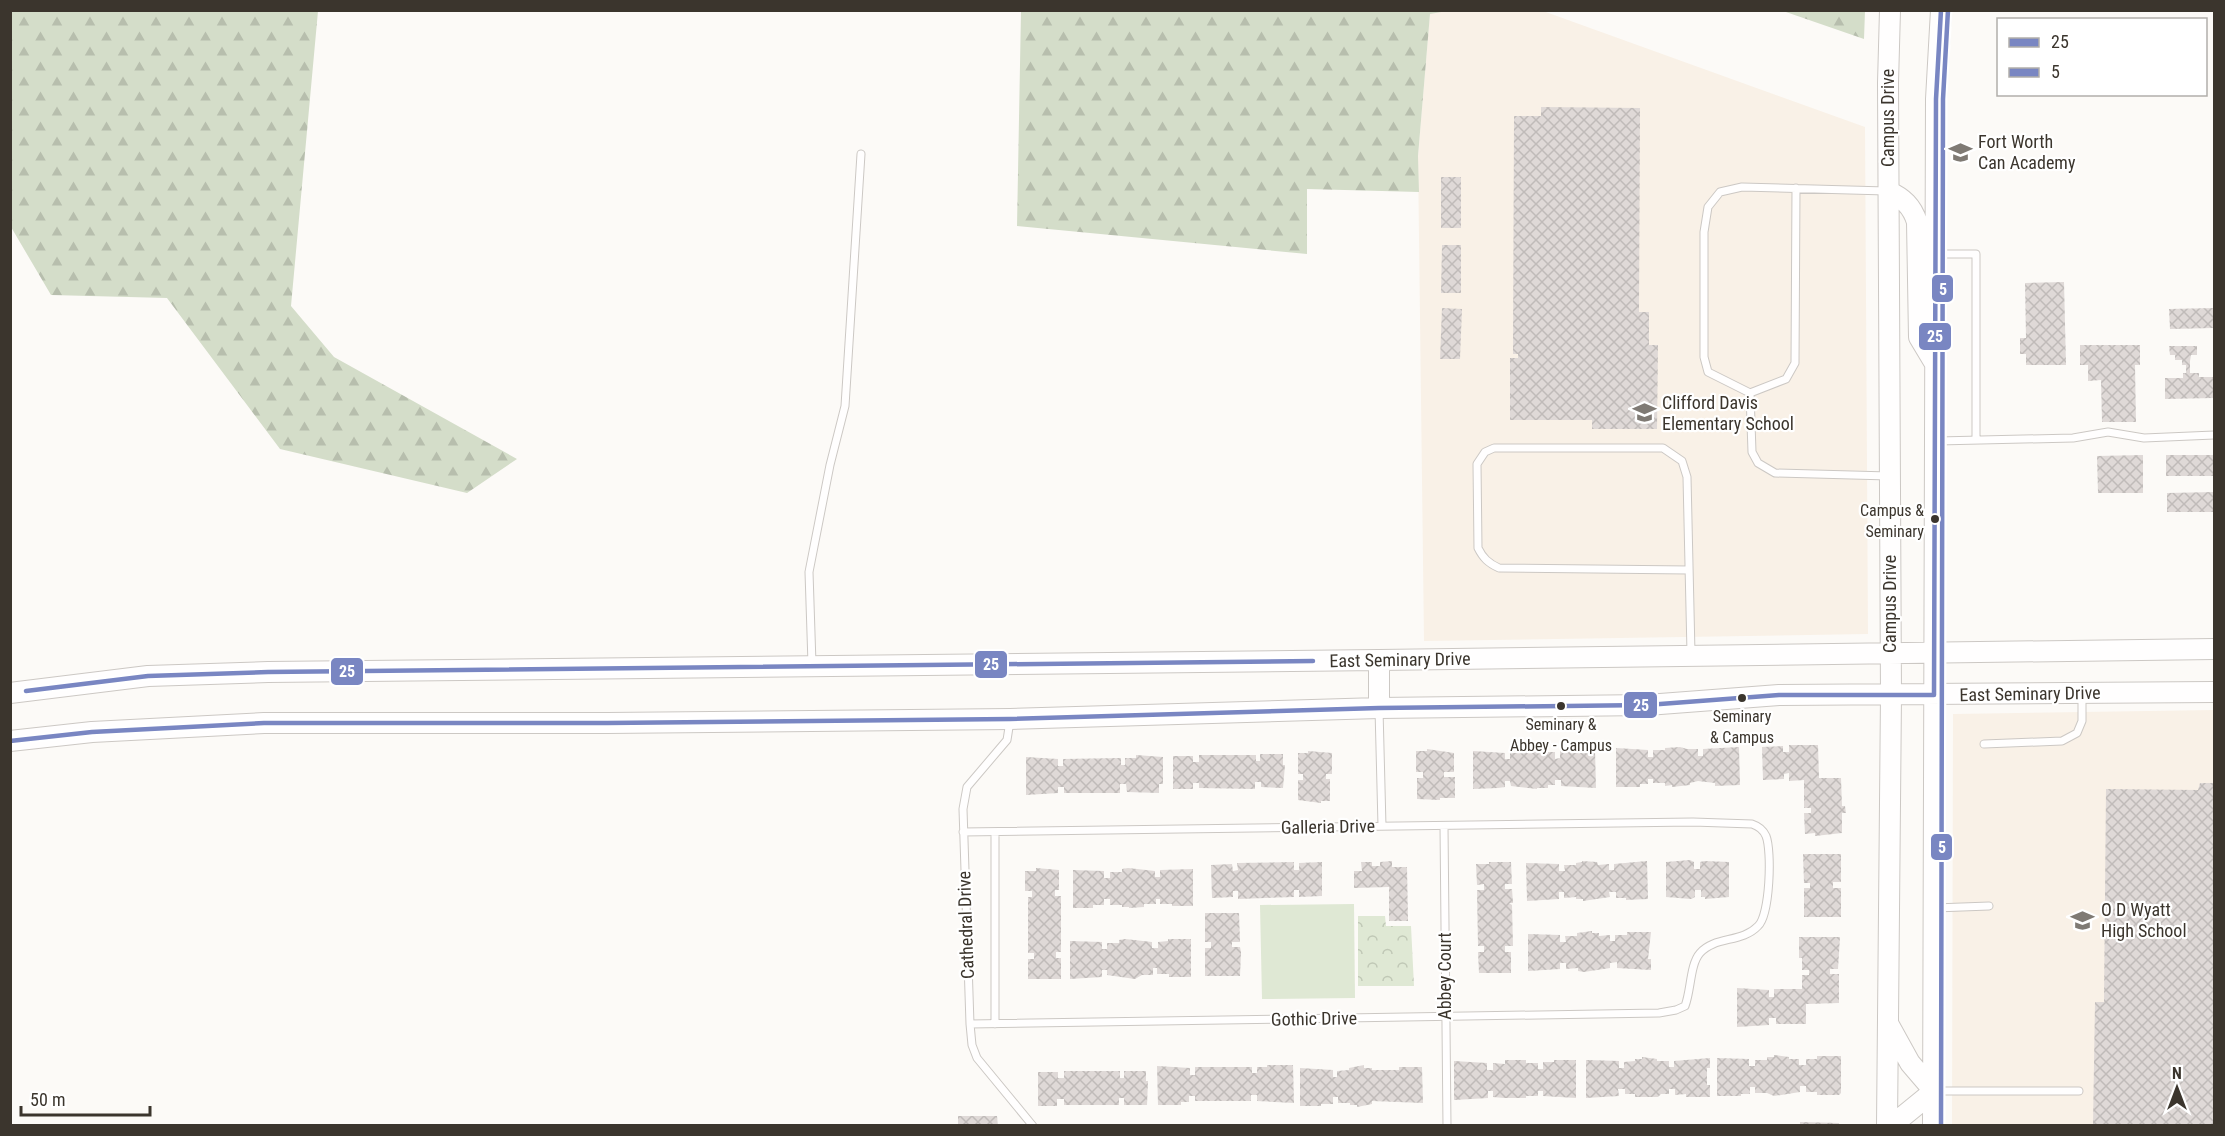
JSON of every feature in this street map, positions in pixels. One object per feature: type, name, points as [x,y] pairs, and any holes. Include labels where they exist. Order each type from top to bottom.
[{"type":"main road","name":"Campus Drive","points":[[1889,1125],[1887,1022],[1891,695],[1888,191],[1890,10]]},
{"type":"main road","points":[[1933,1125],[1936,99],[1941,10]]},
{"type":"main road","points":[[1888,191],[1907,203],[1914,211],[1917,222],[1919,337],[1935,364]]},
{"type":"main road","name":"East Seminary Drive","points":[[10,693],[148,676],[268,672],[2214,649]]},
{"type":"main road","points":[[1379,660],[1379,708]]},
{"type":"main road","name":"East Seminary Drive","points":[[12,741],[92,732],[264,723],[607,723],[1010,719],[1379,708],[1647,705],[1779,695],[2214,692]]},
{"type":"main road","points":[[1887,1022],[1910,1063],[1934,1091]]},
{"type":"main road","points":[[1889,1125],[1934,1091]]},
{"type":"lane","points":[[812,666],[809,572],[830,465],[845,406],[861,154]]},
{"type":"lane","points":[[1796,188],[1795,363],[1786,379],[1750,393],[1708,372],[1704,357],[1704,232],[1708,207],[1720,192],[1742,187],[1796,188],[1888,191]]},
{"type":"lane","points":[[1936,254],[1976,254],[1976,440]]},
{"type":"lane","points":[[1750,393],[1752,452],[1758,463],[1766,468],[1775,473],[1890,476]]},
{"type":"lane","points":[[1935,441],[2073,438],[2108,432],[2144,438],[2214,435]]},
{"type":"lane","points":[[1689,570],[1499,568],[1489,564],[1481,556],[1478,548],[1477,464],[1485,452],[1494,448],[1664,448],[1682,461],[1687,477],[1691,656]]},
{"type":"lane","points":[[1984,744],[2062,741],[2077,733],[2082,721],[2082,693]]},
{"type":"lane","points":[[1379,708],[1382,826]]},
{"type":"lane","name":"Cathedral Drive","points":[[1010,719],[1007,740],[967,787],[963,809],[970,1024],[972,1045],[977,1058],[1033,1125]]},
{"type":"lane","name":"Galleria Drive","points":[[963,832],[1693,822],[1752,824],[1760,827],[1766,836],[1769,867],[1764,916],[1760,925],[1742,936],[1713,943],[1699,954],[1693,967],[1690,994],[1685,1006],[1659,1013]]},
{"type":"lane","name":"Abbey Court","points":[[1444,826],[1447,1125]]},
{"type":"lane","points":[[994,832],[995,1024]]},
{"type":"lane","points":[[1934,908],[1989,906]]},
{"type":"lane","name":"Gothic Drive","points":[[970,1024],[1659,1013]]},
{"type":"lane","points":[[1934,1091],[2079,1091]]},
{"type":"shaded area","name":"Clifford Davis Elementary School","points":[[1447,10],[1543,11],[1865,127],[1868,634],[1424,641],[1418,156],[1430,13]]},
{"type":"shaded area","name":"O D Wyatt High School","points":[[2214,710],[2214,1125],[1952,1126],[1953,714]]},
{"type":"green space","points":[[10,11],[318,11],[291,306],[334,357],[517,459],[467,493],[280,449],[167,298],[51,295],[11,227]]},
{"type":"green space","points":[[1021,11],[1447,11],[1430,14],[1418,156],[1419,192],[1307,189],[1307,254],[1017,226]]},
{"type":"green space","points":[[1783,11],[1865,11],[1864,39]]},
{"type":"green space","points":[[1354,904],[1355,998],[1262,999],[1260,905]]},
{"type":"green space","points":[[1358,916],[1385,916],[1386,926],[1411,926],[1414,986],[1358,986]]},
{"type":"building","points":[[1541,107],[1640,108],[1639,312],[1649,312],[1649,345],[1658,345],[1657,429],[1592,429],[1592,420],[1510,420],[1510,358],[1518,358],[1518,354],[1513,354],[1514,116],[1541,116]]},
{"type":"building","points":[[1441,177],[1461,177],[1461,228],[1441,228]]},
{"type":"building","points":[[1442,245],[1461,245],[1461,293],[1441,293]]},
{"type":"building","points":[[2064,282],[2066,365],[2026,365],[2026,354],[2020,354],[2020,338],[2026,338],[2025,283]]},
{"type":"building","points":[[1442,308],[1462,309],[1460,359],[1440,359]]},
{"type":"building","points":[[2214,308],[2214,328],[2170,329],[2169,309]]},
{"type":"building","points":[[2080,345],[2140,345],[2140,365],[2135,365],[2136,422],[2102,422],[2101,380],[2088,381],[2088,365],[2080,365]]},
{"type":"building","points":[[2169,346],[2197,346],[2197,355],[2191,355],[2190,373],[2199,373],[2199,377],[2214,377],[2214,398],[2165,399],[2165,378],[2183,378],[2183,373],[2186,373],[2186,365],[2182,365],[2182,360],[2175,360],[2175,355],[2170,355]]},
{"type":"building","points":[[2143,455],[2143,493],[2098,493],[2097,456]]},
{"type":"building","points":[[2166,455],[2214,455],[2214,476],[2166,476]]},
{"type":"building","points":[[2214,492],[2214,512],[2167,512],[2167,493]]},
{"type":"building","points":[[1789,745],[1818,745],[1819,778],[1841,778],[1842,806],[1845,806],[1846,813],[1842,813],[1842,833],[1815,836],[1815,833],[1805,834],[1804,813],[1811,813],[1811,808],[1804,808],[1804,780],[1789,781],[1789,773],[1784,774],[1784,779],[1763,780],[1762,747],[1783,746],[1783,752],[1789,752]]},
{"type":"building","points":[[1680,747],[1698,749],[1698,756],[1703,756],[1703,749],[1739,747],[1740,785],[1715,786],[1715,783],[1698,781],[1690,785],[1672,787],[1672,785],[1665,786],[1665,783],[1653,783],[1653,779],[1648,779],[1648,784],[1640,784],[1640,787],[1616,787],[1616,748],[1648,750],[1648,757],[1653,757],[1653,750]]},
{"type":"building","points":[[1427,749],[1454,753],[1454,772],[1444,772],[1444,777],[1455,777],[1455,798],[1417,799],[1417,778],[1423,778],[1423,772],[1416,772],[1416,751],[1427,751]]},
{"type":"building","points":[[1595,749],[1596,788],[1561,786],[1561,780],[1555,780],[1555,785],[1548,785],[1548,788],[1511,786],[1510,781],[1505,781],[1505,787],[1473,789],[1473,751],[1505,753],[1505,759],[1510,759],[1510,753],[1544,750],[1544,752],[1555,752],[1555,759],[1560,758],[1560,751]]},
{"type":"building","points":[[1308,751],[1332,753],[1332,774],[1326,774],[1326,779],[1330,779],[1330,801],[1321,801],[1321,803],[1298,800],[1298,780],[1303,780],[1303,774],[1298,774],[1298,753],[1308,753]]},
{"type":"building","points":[[1260,754],[1283,754],[1283,765],[1285,765],[1283,788],[1261,787],[1261,782],[1255,782],[1255,789],[1199,788],[1199,783],[1193,783],[1193,789],[1173,789],[1173,756],[1193,756],[1193,762],[1199,762],[1199,755],[1256,755],[1256,761],[1260,761]]},
{"type":"building","points":[[1136,755],[1163,757],[1163,784],[1159,784],[1159,793],[1127,792],[1126,784],[1120,784],[1120,793],[1064,793],[1064,787],[1058,787],[1058,793],[1026,795],[1026,757],[1058,759],[1058,766],[1063,766],[1063,759],[1121,758],[1121,765],[1125,765],[1125,758],[1136,758]]},
{"type":"building","points":[[2200,783],[2214,783],[2214,1126],[2093,1126],[2095,1002],[2104,1002],[2106,789],[2198,790]]},
{"type":"building","points":[[1803,854],[1841,854],[1841,882],[1833,882],[1833,888],[1841,888],[1841,917],[1804,917],[1804,888],[1810,888],[1810,883],[1804,883]]},
{"type":"building","points":[[1690,860],[1694,862],[1694,869],[1700,869],[1700,862],[1704,861],[1729,862],[1729,897],[1705,899],[1701,897],[1701,890],[1695,890],[1695,897],[1691,899],[1666,897],[1666,862]]},
{"type":"building","points":[[1392,861],[1392,867],[1407,867],[1408,921],[1389,921],[1389,887],[1354,888],[1354,871],[1362,871],[1361,862],[1372,862],[1372,866],[1380,866],[1380,862]]},
{"type":"building","points":[[1582,861],[1597,862],[1598,865],[1609,864],[1609,870],[1614,870],[1614,864],[1647,861],[1648,899],[1626,900],[1626,898],[1616,898],[1616,892],[1609,892],[1610,897],[1583,901],[1576,897],[1564,898],[1564,892],[1559,892],[1559,899],[1527,901],[1526,863],[1559,864],[1559,871],[1565,871],[1564,865],[1576,865]]},
{"type":"building","points":[[1294,862],[1294,870],[1299,870],[1299,863],[1322,862],[1322,896],[1299,897],[1299,890],[1294,890],[1294,897],[1238,899],[1238,891],[1233,891],[1233,897],[1212,898],[1211,865],[1232,864],[1233,871],[1238,870],[1237,863]]},
{"type":"building","points":[[1489,862],[1511,862],[1512,884],[1505,884],[1505,889],[1512,889],[1513,903],[1509,903],[1512,905],[1513,946],[1505,946],[1505,952],[1511,952],[1511,973],[1479,973],[1478,952],[1484,952],[1484,946],[1478,946],[1477,890],[1484,890],[1484,884],[1477,885],[1476,864],[1489,864]]},
{"type":"building","points":[[1036,868],[1059,870],[1059,890],[1055,890],[1055,896],[1061,896],[1061,952],[1056,952],[1056,958],[1061,958],[1061,979],[1028,979],[1028,959],[1034,959],[1034,953],[1028,953],[1028,897],[1032,897],[1032,891],[1025,891],[1025,871],[1036,871]]},
{"type":"building","points":[[1122,869],[1155,871],[1155,877],[1160,877],[1160,870],[1193,869],[1193,906],[1160,904],[1160,899],[1156,899],[1156,904],[1129,908],[1122,907],[1122,905],[1110,905],[1110,899],[1104,899],[1104,905],[1093,905],[1093,908],[1073,908],[1073,870],[1104,871],[1104,878],[1110,878],[1110,872],[1122,872]]},
{"type":"building","points":[[1205,913],[1239,913],[1240,942],[1232,942],[1232,947],[1240,947],[1240,976],[1205,976],[1205,948],[1211,948],[1211,942],[1205,942]]},
{"type":"building","points":[[1592,931],[1592,933],[1599,933],[1599,936],[1610,935],[1610,941],[1615,941],[1615,935],[1627,935],[1627,932],[1651,932],[1648,959],[1651,959],[1651,970],[1617,968],[1617,962],[1610,963],[1610,968],[1584,972],[1578,971],[1578,968],[1566,969],[1566,963],[1560,963],[1560,969],[1528,971],[1528,934],[1560,935],[1560,942],[1566,942],[1565,936],[1577,936],[1577,933]]},
{"type":"building","points":[[1799,937],[1840,937],[1838,969],[1830,969],[1830,974],[1839,974],[1839,1003],[1806,1004],[1806,1024],[1776,1024],[1776,1018],[1769,1018],[1769,1025],[1737,1027],[1737,988],[1769,990],[1769,997],[1774,997],[1774,989],[1802,989],[1802,975],[1809,975],[1809,970],[1802,970],[1802,958],[1799,958]]},
{"type":"building","points":[[1168,939],[1191,939],[1191,977],[1169,977],[1169,974],[1157,974],[1157,968],[1153,968],[1153,975],[1142,975],[1135,979],[1107,975],[1107,970],[1102,970],[1102,977],[1070,979],[1070,941],[1102,942],[1102,949],[1107,949],[1107,943],[1119,943],[1119,940],[1152,942],[1152,948],[1158,948],[1158,942],[1168,941]]},
{"type":"building","points":[[1774,1055],[1799,1059],[1799,1065],[1806,1065],[1806,1059],[1817,1059],[1817,1056],[1841,1056],[1841,1093],[1839,1095],[1817,1095],[1817,1092],[1806,1092],[1806,1086],[1800,1086],[1800,1092],[1774,1096],[1767,1093],[1755,1093],[1755,1087],[1750,1087],[1750,1094],[1717,1096],[1717,1058],[1749,1059],[1749,1066],[1755,1066],[1755,1060],[1767,1060],[1767,1057],[1774,1057]]},
{"type":"building","points":[[1642,1057],[1669,1061],[1669,1067],[1674,1067],[1674,1061],[1710,1058],[1710,1068],[1707,1068],[1707,1085],[1710,1085],[1710,1097],[1675,1095],[1675,1089],[1669,1089],[1669,1094],[1661,1094],[1658,1097],[1635,1097],[1635,1094],[1625,1094],[1625,1089],[1618,1089],[1619,1096],[1586,1098],[1586,1060],[1619,1061],[1619,1068],[1624,1068],[1624,1062],[1635,1061]]},
{"type":"building","points":[[1505,1060],[1526,1060],[1526,1063],[1538,1063],[1538,1069],[1543,1069],[1543,1062],[1576,1060],[1576,1098],[1543,1096],[1543,1091],[1538,1091],[1538,1096],[1504,1098],[1493,1097],[1493,1091],[1488,1091],[1488,1098],[1454,1100],[1454,1061],[1487,1063],[1487,1070],[1493,1070],[1493,1063],[1505,1064]]},
{"type":"building","points":[[1267,1065],[1293,1065],[1294,1103],[1257,1101],[1257,1095],[1251,1095],[1251,1101],[1195,1101],[1195,1096],[1189,1096],[1189,1102],[1181,1102],[1181,1105],[1158,1105],[1157,1066],[1190,1068],[1190,1075],[1195,1075],[1195,1067],[1252,1067],[1252,1073],[1257,1073],[1257,1067],[1267,1067]]},
{"type":"building","points":[[1364,1065],[1364,1068],[1372,1068],[1372,1070],[1422,1067],[1423,1103],[1372,1101],[1372,1104],[1357,1107],[1350,1103],[1338,1103],[1338,1097],[1333,1097],[1333,1104],[1300,1106],[1300,1068],[1333,1070],[1333,1077],[1337,1077],[1337,1071]]},
{"type":"building","points":[[1064,1071],[1120,1071],[1120,1078],[1124,1078],[1124,1071],[1146,1071],[1147,1105],[1124,1105],[1124,1098],[1119,1098],[1119,1105],[1064,1105],[1064,1099],[1057,1099],[1057,1106],[1038,1106],[1038,1072],[1058,1072],[1058,1078],[1064,1078]]},
{"type":"building","points":[[958,1116],[997,1116],[998,1126],[958,1126]]},
{"type":"building","points":[[1800,1122],[1839,1123],[1839,1126],[1800,1126]]},
{"type":"transit line","name":"25","points":[[10,741],[92,732],[264,723],[607,723],[1010,719],[1379,708],[1647,705],[1779,695],[1934,695],[1936,99],[1941,10]]},
{"type":"transit line","name":"5","points":[[1941,1126],[1943,99],[1948,10]]},
{"type":"transit line","name":"25","points":[[26,691],[148,676],[268,672],[1313,661]]},
{"type":"place","name":"Fort Worth Can Academy","points":[[1960,152]]},
{"type":"place","name":"Clifford Davis Elementary School","points":[[1644,413]]},
{"type":"place","name":"Campus & Seminary","points":[[1935,519]]},
{"type":"place","name":"Seminary & Campus","points":[[1742,698]]},
{"type":"place","name":"Seminary & Abbey - Campus","points":[[1561,706]]},
{"type":"place","name":"O D Wyatt High School","points":[[2083,920]]}]
